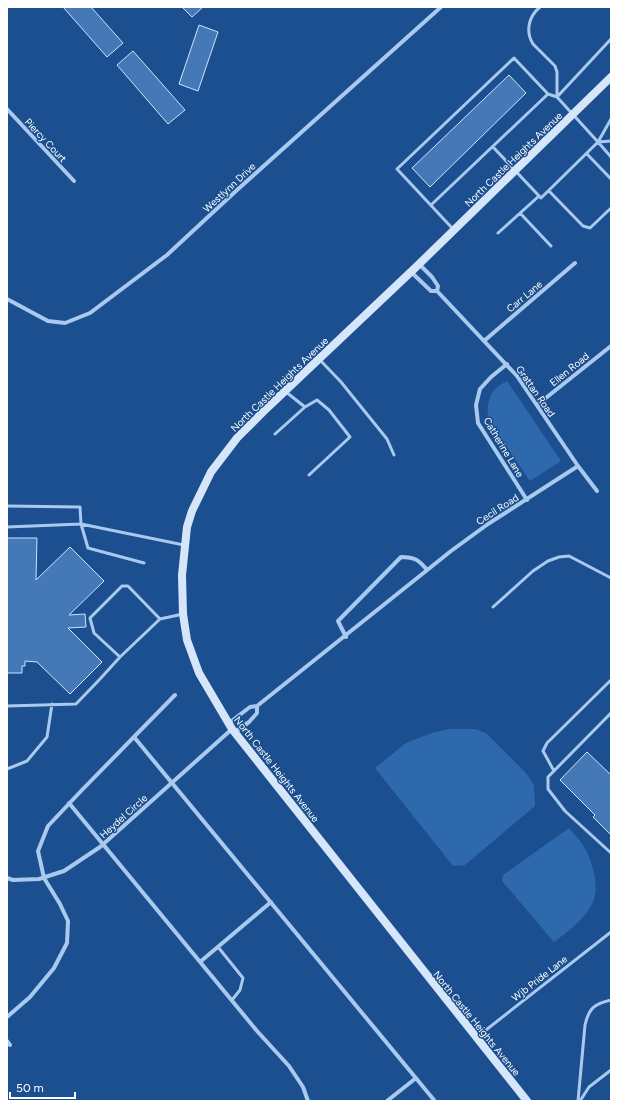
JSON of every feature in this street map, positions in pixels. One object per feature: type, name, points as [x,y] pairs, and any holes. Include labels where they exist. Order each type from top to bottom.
[{"type":"street","name":"Westlynn Drive","points":[[7,299],[48,321],[65,323],[90,313],[167,255],[237,190],[441,7]]},
{"type":"street","name":"North Castle Heights Avenue","points":[[526,1101],[232,728],[199,673],[187,640],[183,614],[182,575],[184,545],[187,527],[192,511],[211,472],[238,438],[611,77]]},
{"type":"street","name":"Piercy Court","points":[[7,109],[74,181]]},
{"type":"street","name":"Carr Lane","points":[[484,341],[575,263]]},
{"type":"street","points":[[411,272],[431,291],[437,291],[438,286],[435,281],[419,264]]},
{"type":"street","name":"Grattan Road","points":[[437,291],[517,376],[578,466],[597,491]]},
{"type":"street","name":"Ellen Road","points":[[537,405],[611,346]]},
{"type":"street","name":"Catherine Lane","points":[[507,364],[491,377],[480,389],[476,404],[478,423],[527,500]]},
{"type":"street","name":"Cecil Road","points":[[257,706],[427,570],[488,524],[578,466]]},
{"type":"street","points":[[346,636],[338,621],[401,557],[412,557],[421,563],[427,570]]},
{"type":"street","points":[[7,1017],[30,997],[54,968],[67,943],[68,921],[60,904],[44,878],[38,851],[48,826],[175,695]]},
{"type":"street","points":[[257,706],[257,713],[249,722],[232,728],[250,707],[257,706]]},
{"type":"street","name":"Heydel Circle","points":[[7,878],[12,880],[40,879],[64,871],[102,844],[232,728]]},
{"type":"street","points":[[134,737],[434,1100]]},
{"type":"street","points":[[69,803],[200,962],[289,1066],[303,1087],[308,1101]]},
{"type":"street","points":[[200,962],[271,902]]},
{"type":"street","points":[[387,1101],[416,1078]]},
{"type":"lane","points":[[540,7],[532,16],[529,24],[529,34],[533,44],[555,66],[557,72],[557,97]]},
{"type":"lane","points":[[557,97],[611,39]]},
{"type":"lane","points":[[454,230],[397,169],[514,58],[548,94],[557,97],[611,157]]},
{"type":"lane","points":[[431,205],[548,94]]},
{"type":"lane","points":[[498,233],[539,196],[541,198],[587,154],[598,142],[611,119]]},
{"type":"lane","points":[[598,142],[611,141]]},
{"type":"lane","points":[[493,147],[539,196]]},
{"type":"lane","points":[[587,154],[611,179]]},
{"type":"lane","points":[[548,191],[583,226],[590,228],[611,208]]},
{"type":"lane","points":[[520,213],[550,246]]},
{"type":"lane","points":[[319,359],[341,382],[387,439],[394,455]]},
{"type":"lane","points":[[285,391],[305,408]]},
{"type":"lane","points":[[275,434],[305,408],[317,400],[329,410],[350,437],[309,475]]},
{"type":"lane","points":[[7,506],[80,507],[81,524],[88,548],[144,563]]},
{"type":"lane","points":[[7,527],[81,524],[184,545]]},
{"type":"lane","points":[[493,607],[533,571],[548,561],[558,558],[569,556],[611,578]]},
{"type":"lane","points":[[120,657],[94,633],[90,618],[122,586],[128,586],[160,619]]},
{"type":"lane","points":[[7,706],[76,704],[120,657],[160,619],[183,614]]},
{"type":"lane","points":[[554,771],[543,752],[547,743],[611,680]]},
{"type":"lane","points":[[7,769],[27,761],[47,737],[52,704]]},
{"type":"lane","points":[[611,713],[548,777],[548,789],[565,811],[611,853]]},
{"type":"lane","name":"Wjb Pride Lane","points":[[476,1038],[611,932]]},
{"type":"lane","points":[[218,947],[243,978],[240,990],[232,1000]]},
{"type":"lane","points":[[579,1101],[585,1025],[588,1013],[600,1002],[611,1000]]},
{"type":"lane","points":[[579,1101],[589,1087],[611,1070]]},
{"type":"shaded area","points":[[507,381],[561,461],[530,481],[488,420],[490,396],[496,388]]},
{"type":"shaded area","points":[[450,729],[475,729],[486,733],[526,773],[534,785],[535,806],[465,865],[453,866],[375,768],[406,743],[432,733]]},
{"type":"shaded area","points":[[569,828],[583,845],[592,865],[596,888],[595,896],[586,914],[571,929],[554,942],[502,881],[503,875]]},
{"type":"building","points":[[63,7],[91,7],[123,43],[107,57]]},
{"type":"building","points":[[182,7],[203,7],[192,17]]},
{"type":"building","points":[[199,25],[218,32],[198,91],[179,84]]},
{"type":"building","points":[[133,51],[185,110],[168,124],[117,65]]},
{"type":"building","points":[[509,75],[526,93],[430,187],[412,168]]},
{"type":"building","points":[[7,538],[37,538],[36,580],[70,547],[104,581],[69,615],[85,614],[86,627],[68,628],[102,662],[70,694],[37,662],[25,661],[25,666],[22,666],[22,673],[7,673]]},
{"type":"building","points":[[587,752],[611,775],[611,835],[593,817],[595,815],[560,780]]}]
